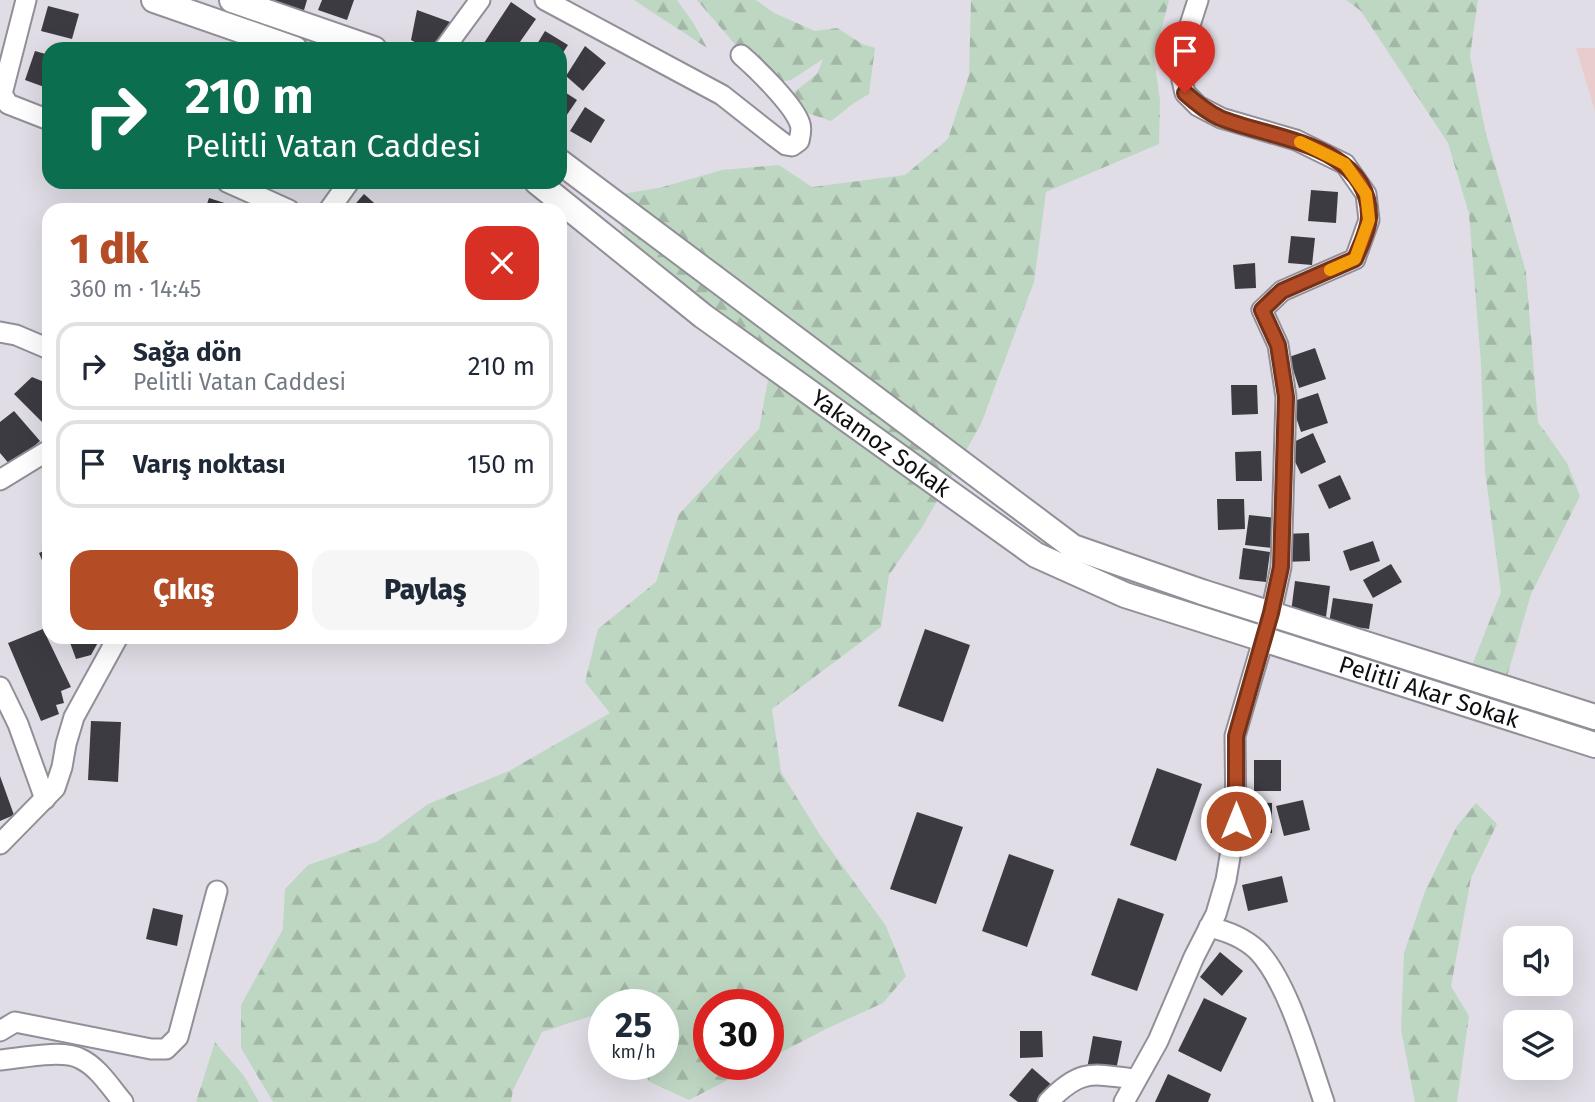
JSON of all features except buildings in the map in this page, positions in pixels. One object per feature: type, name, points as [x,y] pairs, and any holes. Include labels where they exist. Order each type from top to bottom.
[{"type":"main road","points":[[154,0],[275,42]]},
{"type":"main road","points":[[232,0],[354,42]]},
{"type":"main road","name":"Yakamoz Sokak","points":[[567,167],[1073,547],[1093,556],[1271,613]]},
{"type":"main road","name":"Yakamoz Sokak","points":[[546,189],[563,203]]},
{"type":"main road","name":"Yakamoz Sokak","points":[[567,206],[703,316],[1036,555],[1125,595],[1262,639]]},
{"type":"main road","name":"Pelitli Akar Sokak","points":[[1271,613],[1595,717]]},
{"type":"main road","name":"Pelitli Akar Sokak","points":[[1262,639],[1595,745]]},
{"type":"street","points":[[26,0],[2,94],[8,104],[42,117]]},
{"type":"street","points":[[449,42],[480,0]]},
{"type":"street","points":[[545,0],[722,95],[786,145],[792,146],[799,141],[800,124],[780,94],[757,68],[741,55]]},
{"type":"street","points":[[1124,1102],[1158,1041],[1216,914],[1226,880],[1236,821],[1236,736],[1271,613],[1281,567],[1286,397],[1278,345],[1262,310],[1282,291],[1355,259],[1369,220],[1366,194],[1345,164],[1296,140],[1221,118],[1198,106],[1185,93],[1181,68],[1198,0]]},
{"type":"street","points":[[253,189],[277,203]]},
{"type":"street","points":[[0,332],[16,335],[42,346]]},
{"type":"street","points":[[0,480],[42,455]]},
{"type":"street","points":[[0,844],[55,788],[74,717],[114,644]]},
{"type":"street","points":[[0,687],[18,724],[45,799]]},
{"type":"street","points":[[0,1031],[15,1023],[24,1023],[151,1049],[166,1049],[178,1037],[216,891]]},
{"type":"street","points":[[1209,927],[1232,932],[1257,951],[1283,989],[1324,1102]]},
{"type":"street","points":[[0,1060],[53,1054],[81,1058],[123,1102]]},
{"type":"street","points":[[1048,1102],[1075,1079],[1094,1073],[1135,1079]]},
{"type":"shaded area","points":[[1576,48],[1595,48],[1595,111]]},
{"type":"green space","points":[[634,0],[677,0],[707,48]]},
{"type":"green space","points":[[697,0],[756,0],[774,13],[815,31],[837,28],[862,44],[875,48],[869,94],[831,121],[801,111],[787,98],[817,74],[823,59],[791,80],[768,83]]},
{"type":"green space","points":[[971,0],[1169,0],[1154,58],[1160,100],[1159,144],[1046,192],[1034,282],[981,424],[921,529],[889,575],[881,627],[772,709],[781,772],[820,835],[886,926],[906,976],[883,1003],[784,1051],[784,989],[693,989],[693,1080],[728,1080],[689,1100],[648,1080],[679,1080],[679,989],[588,989],[588,1017],[542,1032],[513,1090],[511,1102],[273,1102],[241,1048],[241,1005],[283,929],[285,889],[308,865],[378,841],[428,804],[509,771],[610,713],[585,682],[598,629],[656,582],[679,514],[759,429],[770,369],[627,240],[608,196],[659,188],[722,170],[779,165],[812,187],[905,175],[948,139],[969,75]]},
{"type":"green space","points":[[1346,0],[1478,0],[1470,56],[1486,134],[1526,272],[1538,422],[1567,463],[1580,496],[1531,594],[1506,680],[1471,668],[1501,592],[1485,471],[1481,364],[1469,214],[1448,143],[1361,11]]},
{"type":"green space","points":[[1476,803],[1497,824],[1471,878],[1451,986],[1469,1016],[1457,1102],[1415,1102],[1401,1029],[1404,953],[1426,889],[1457,826]]},
{"type":"green space","points":[[215,1042],[244,1076],[259,1102],[196,1102]]},
{"type":"slow traffic","points":[[1300,142],[1345,164],[1366,194],[1369,220],[1355,259],[1330,270]]},
{"type":"route","points":[[1185,93],[1198,106],[1221,118],[1296,140],[1345,164],[1366,194],[1369,220],[1355,259],[1282,291],[1262,310],[1278,345],[1286,397],[1281,567],[1271,613],[1236,736],[1236,821]]}]
